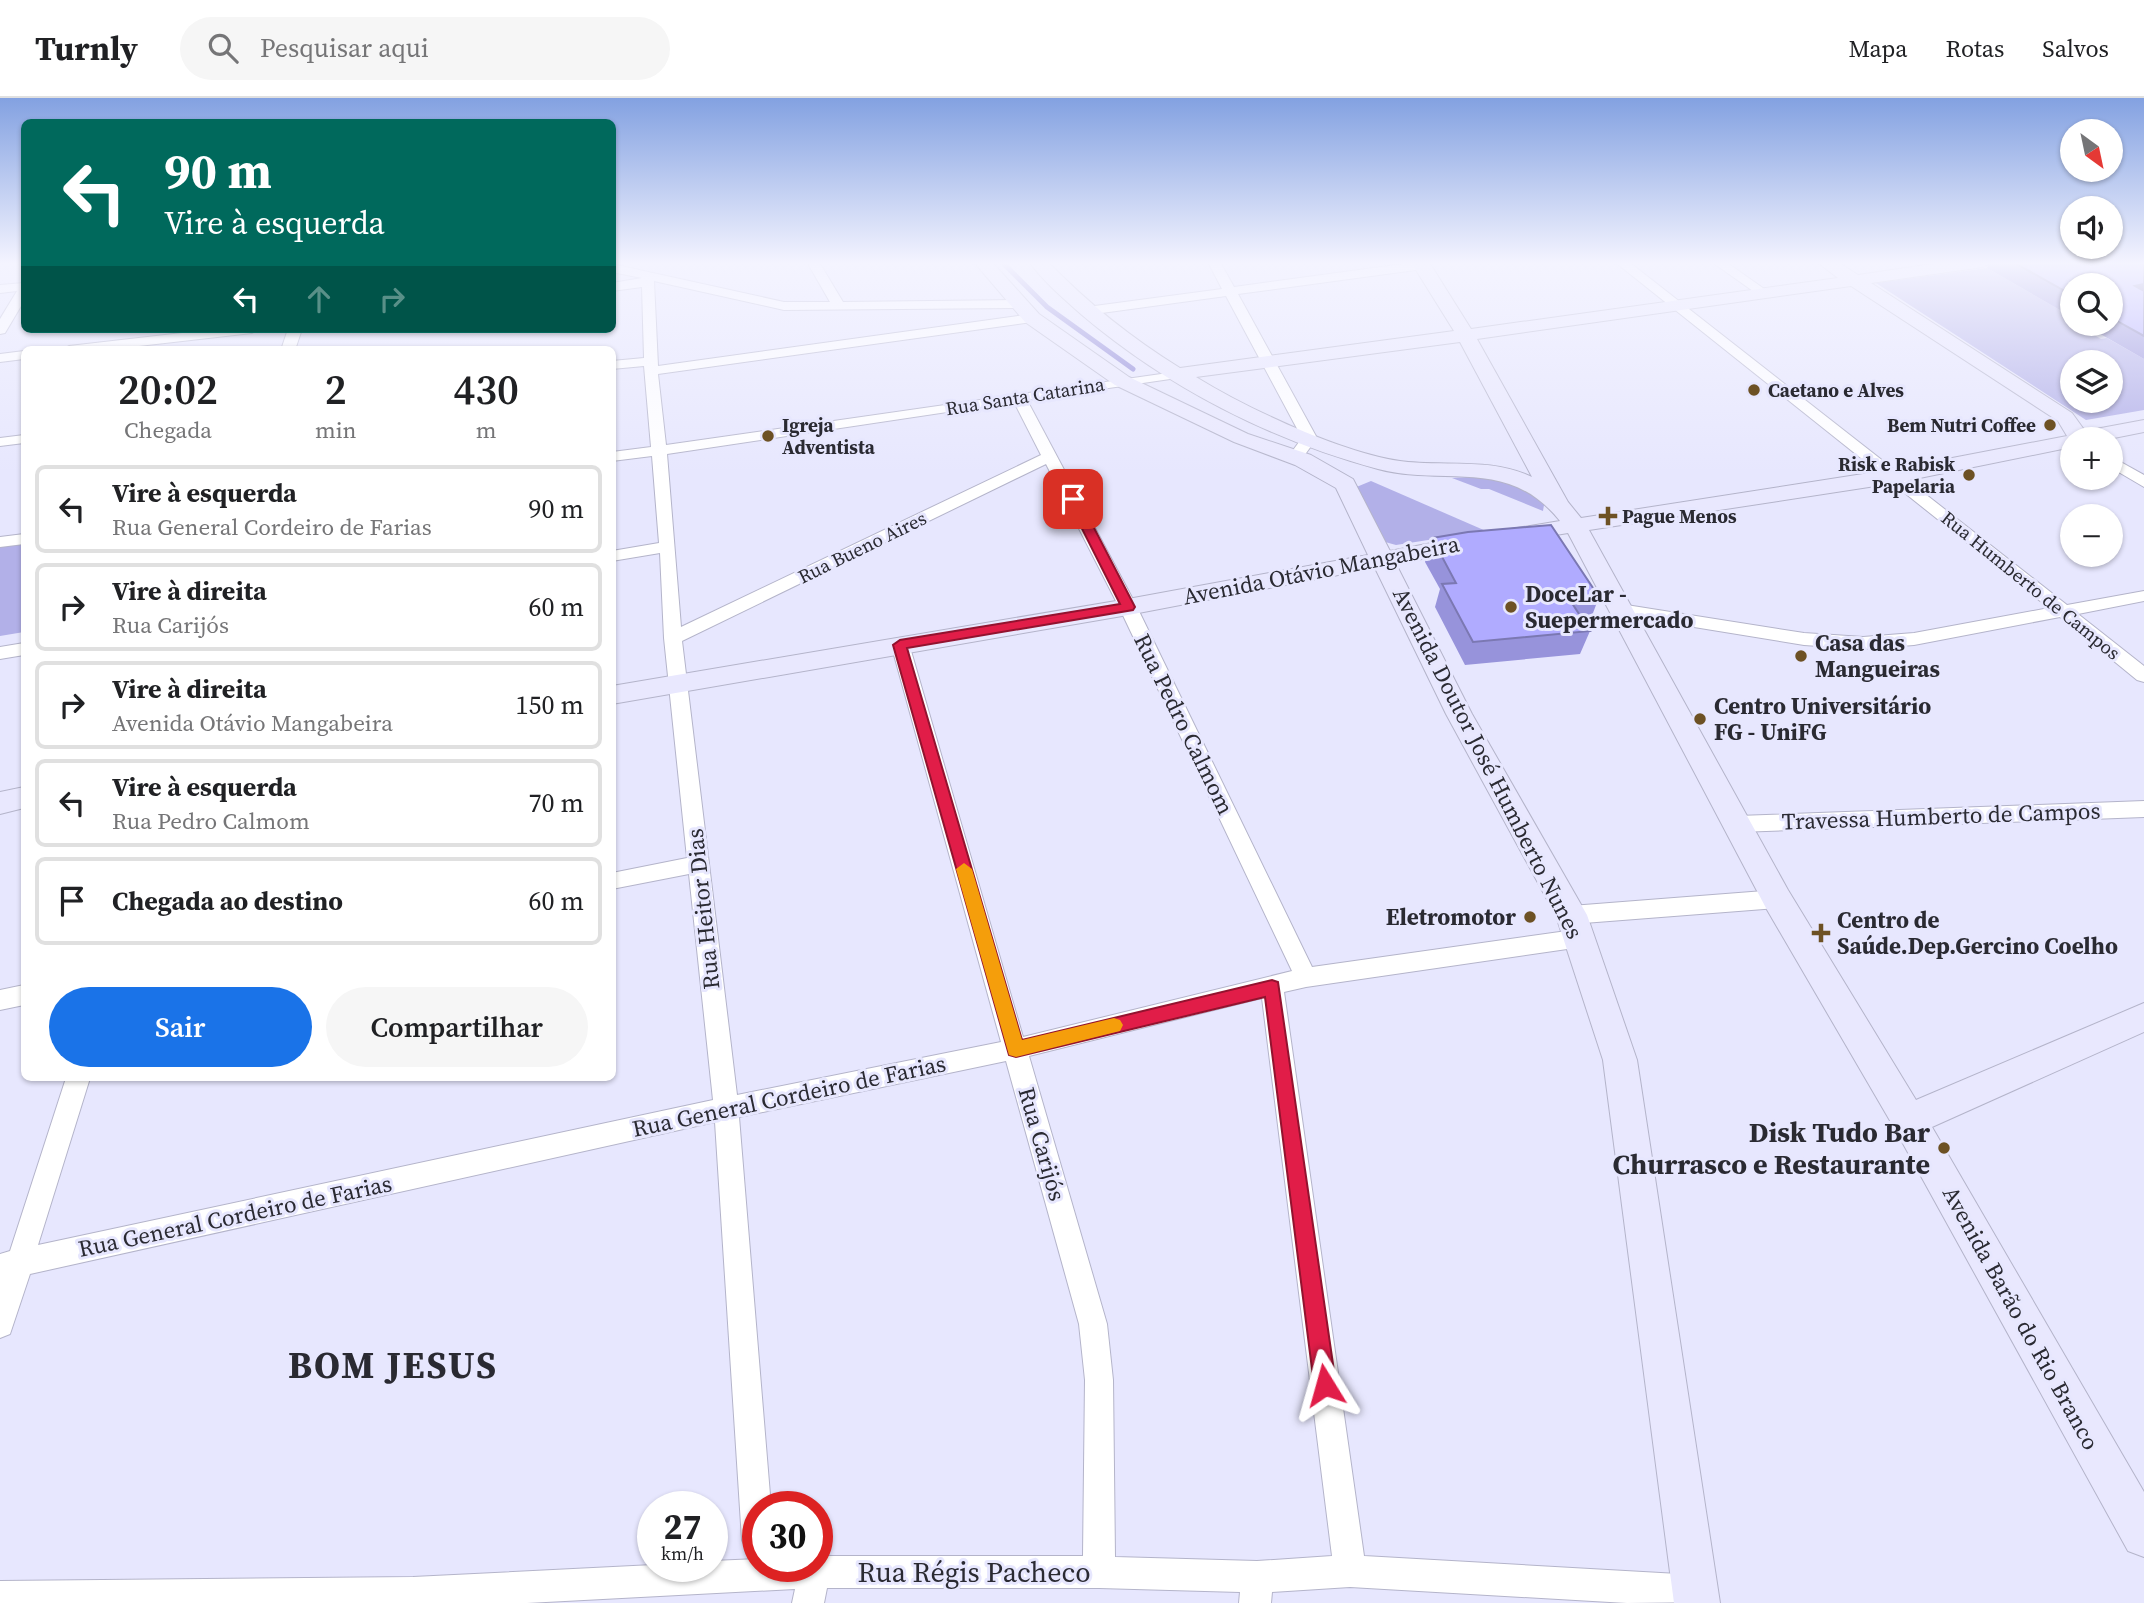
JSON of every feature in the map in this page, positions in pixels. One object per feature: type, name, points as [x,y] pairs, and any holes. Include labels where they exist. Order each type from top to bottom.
[{"type":"main road","points":[[1052,332],[1122,381],[1241,438],[1296,457],[1345,484],[1385,464]]},
{"type":"main road","points":[[1117,332],[1177,374],[1229,405],[1310,439],[1385,464],[1490,472],[1518,478],[1567,514]]},
{"type":"main road","name":"Rua Santa Catarina","points":[[1177,374],[1355,352],[1478,332]]},
{"type":"main road","points":[[1933,332],[2065,417],[2095,427]]},
{"type":"main road","name":"Avenida Barão do Rio Branco","points":[[1465,334],[1528,451],[1567,514],[1777,899],[1909,1120],[2144,1535]]},
{"type":"main road","points":[[2065,417],[2071,427]]},
{"type":"main road","points":[[2123,430],[2144,426]]},
{"type":"main road","name":"Avenida Otávio Mangabeira","points":[[616,694],[1128,607],[1382,558],[1567,514],[1895,476],[2060,443]]},
{"type":"main road","points":[[1490,472],[1510,464],[1528,451]]},
{"type":"main road","name":"Avenida Doutor José Humberto Nunes","points":[[1345,484],[1459,714],[1576,927],[1620,1060],[1697,1597]]},
{"type":"main road","points":[[0,803],[21,800]]},
{"type":"main road","points":[[1909,1120],[2144,1017]]},
{"type":"street","name":"Rua Heitor Dias","points":[[650,332],[673,638],[726,1108],[754,1491]]},
{"type":"street","points":[[616,365],[651,366],[881,332]]},
{"type":"street","points":[[1254,332],[1310,439],[1296,457]]},
{"type":"street","name":"Rua Humberto de Campos","points":[[1710,332],[1895,476],[2144,676]]},
{"type":"street","points":[[104,346],[217,333]]},
{"type":"street","points":[[0,358],[21,355]]},
{"type":"street","name":"Rua Santa Catarina","points":[[616,456],[1177,374]]},
{"type":"street","name":"Rua Pedro Calmom","points":[[1018,398],[1051,456],[1128,607],[1306,978]]},
{"type":"street","points":[[0,442],[21,439]]},
{"type":"street","name":"Rua Bueno Aires","points":[[673,638],[1051,456]]},
{"type":"street","points":[[2123,468],[2144,482]]},
{"type":"street","points":[[0,542],[21,539]]},
{"type":"street","points":[[616,555],[668,547]]},
{"type":"street","points":[[1620,610],[1804,639],[1863,643],[1914,639],[2144,596]]},
{"type":"street","name":"Rua Carijós","points":[[900,645],[1093,1324],[1099,1380],[1099,1572]]},
{"type":"street","points":[[0,653],[21,650]]},
{"type":"street","name":"Travessa Humberto de Campos","points":[[1738,824],[2144,809]]},
{"type":"street","points":[[616,880],[698,864]]},
{"type":"street","name":"Rua General Cordeiro de Farias","points":[[10,1265],[726,1108],[1016,1049],[1306,978],[1576,927],[1777,899]]},
{"type":"street","points":[[1272,987],[1350,1571]]},
{"type":"street","points":[[0,1000],[21,996]]},
{"type":"street","points":[[1,1321],[10,1265],[77,1081]]},
{"type":"street","name":"Rua Régis Pacheco","points":[[0,1597],[410,1598],[742,1571]]},
{"type":"street","name":"Rua Régis Pacheco","points":[[833,1572],[1099,1572],[1256,1590],[1350,1571],[1697,1597]]},
{"type":"street","points":[[808,1603],[813,1582]]},
{"type":"shaded area","points":[[1951,332],[2060,332],[2060,336],[2107,338],[2144,359],[2144,410],[2086,420],[2075,413],[2123,413],[2123,350],[2060,350],[2060,403]]},
{"type":"shaded area","points":[[1498,475],[1538,493],[1544,505],[1543,511],[1489,489],[1481,489],[1452,478]]},
{"type":"shaded area","points":[[1371,481],[1486,531],[1396,545],[1378,540],[1354,488]]},
{"type":"shaded area","points":[[21,541],[21,632],[0,636],[0,544]]},
{"type":"building","name":"DoceLar - Suepermercado","points":[[1551,525],[1599,597],[1570,600],[1590,631],[1473,642],[1442,584],[1456,583],[1432,538]]},
{"type":"waterway","points":[[1082,332],[1133,369]]},
{"type":"slow traffic","points":[[964,869],[1016,1049],[1114,1025]]},
{"type":"place","name":"Caetano e Alves","points":[[1754,390]]},
{"type":"place","name":"Bem Nutri Coffee","points":[[2050,425]]},
{"type":"place","name":"Igreja Adventista","points":[[768,436]]},
{"type":"place","name":"Risk e Rabisk Papelaria","points":[[1969,475]]},
{"type":"place","name":"Pague Menos","points":[[1608,516]]},
{"type":"place","name":"DoceLar - Suepermercado","points":[[1511,607]]},
{"type":"place","name":"Casa das Mangueiras","points":[[1801,656]]},
{"type":"place","name":"Centro Universitário FG - UniFG","points":[[1700,719]]},
{"type":"place","name":"Eletromotor","points":[[1530,917]]},
{"type":"place","name":"Centro de Saúde.Dep.Gercino Coelho","points":[[1821,933]]},
{"type":"place","name":"Disk Tudo Bar Churrasco e Restaurante","points":[[1944,1148]]},
{"type":"district","name":"BOM JESUS","points":[[393,1365]]},
{"type":"route","points":[[1073,499],[1128,607],[900,645],[1016,1049],[1272,987],[1325,1385]]}]
